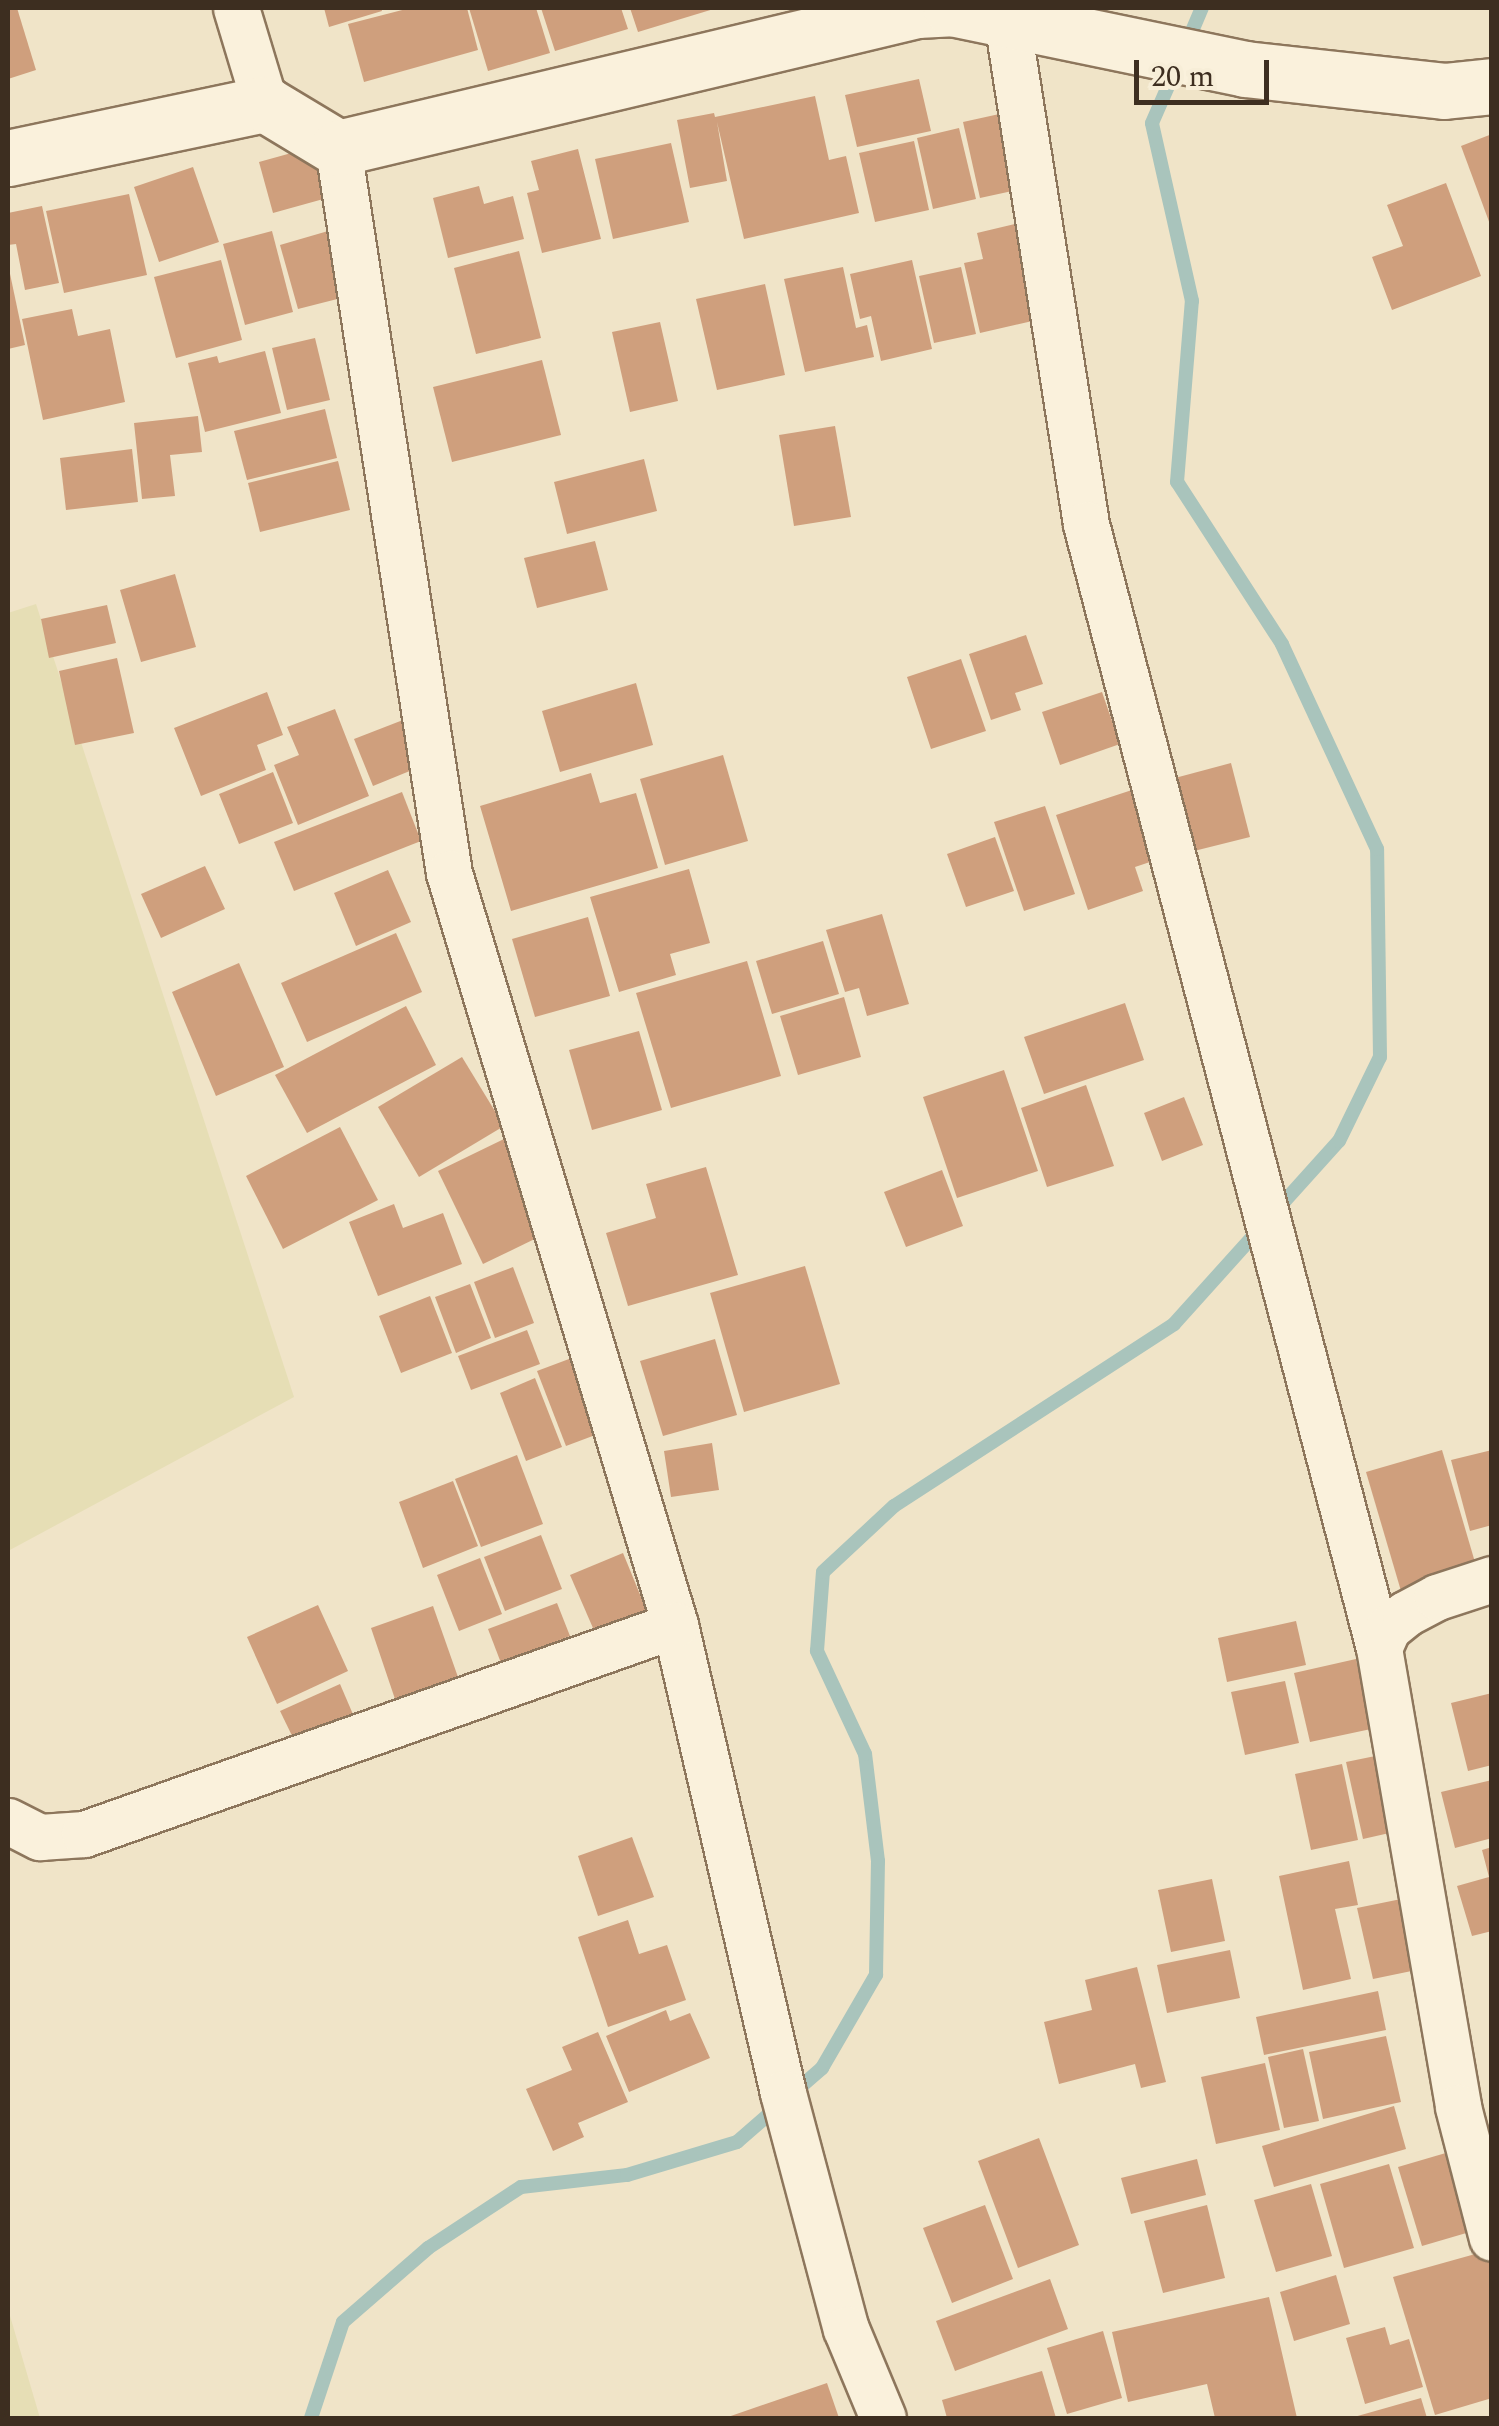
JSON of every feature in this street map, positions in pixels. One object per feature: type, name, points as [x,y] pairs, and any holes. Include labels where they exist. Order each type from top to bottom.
[{"type":"street","points":[[236,8],[265,104],[338,148],[917,10],[951,8],[1004,14],[1112,44],[1245,69],[1444,91],[1492,86]]},
{"type":"street","points":[[1004,14],[1086,524],[1379,1648],[1458,2107],[1492,2238]]},
{"type":"street","points":[[8,158],[265,104]]},
{"type":"street","points":[[338,148],[449,873],[675,1624],[788,2112],[846,2330],[883,2418]]},
{"type":"street","points":[[1379,1648],[1388,1628],[1405,1614],[1436,1597],[1492,1579]]},
{"type":"street","points":[[8,1821],[40,1837],[84,1834],[675,1624]]},
{"type":"shaded area","points":[[36,604],[294,1397],[8,1551],[8,613]]},
{"type":"shaded area","points":[[8,2309],[40,2418],[8,2418]]},
{"type":"building","points":[[8,8],[17,8],[36,70],[8,79]]},
{"type":"building","points":[[324,8],[381,8],[382,11],[329,27]]},
{"type":"building","points":[[410,8],[467,8],[478,50],[364,82],[348,24]]},
{"type":"building","points":[[469,8],[536,8],[550,53],[488,71]]},
{"type":"building","points":[[541,8],[621,8],[628,29],[555,51]]},
{"type":"building","points":[[630,8],[717,8],[638,32]]},
{"type":"building","points":[[919,79],[931,131],[857,147],[845,95]]},
{"type":"building","points":[[815,96],[829,160],[846,156],[859,213],[744,239],[717,122],[727,181],[690,188],[677,120],[714,113],[715,117]]},
{"type":"building","points":[[1013,111],[1030,187],[980,198],[963,122]]},
{"type":"building","points":[[959,128],[976,199],[933,209],[917,138]]},
{"type":"building","points":[[1492,134],[1492,227],[1491,227],[1461,146]]},
{"type":"building","points":[[914,141],[929,210],[875,222],[859,153]]},
{"type":"building","points":[[671,143],[689,222],[613,239],[595,159]]},
{"type":"building","points":[[313,147],[327,198],[273,213],[259,162]]},
{"type":"building","points":[[578,149],[601,239],[542,253],[527,193],[539,190],[531,161]]},
{"type":"building","points":[[193,167],[219,242],[159,262],[134,187]]},
{"type":"building","points":[[1446,183],[1481,276],[1392,310],[1372,257],[1403,246],[1387,205]]},
{"type":"building","points":[[479,186],[484,204],[513,196],[524,239],[448,258],[433,198]]},
{"type":"building","points":[[129,194],[147,275],[64,293],[46,211]]},
{"type":"building","points":[[42,206],[59,283],[25,290],[16,244],[8,245],[8,213]]},
{"type":"building","points":[[1028,221],[1050,317],[980,333],[964,263],[983,259],[977,233]]},
{"type":"building","points":[[335,229],[353,295],[298,309],[280,245]]},
{"type":"building","points":[[272,231],[293,312],[245,325],[223,244]]},
{"type":"building","points":[[519,251],[541,338],[476,354],[454,268]]},
{"type":"building","points":[[221,260],[242,340],[176,358],[154,277]]},
{"type":"building","points":[[912,260],[932,349],[881,361],[871,316],[860,319],[850,274]]},
{"type":"building","points":[[843,267],[856,328],[867,325],[874,357],[805,372],[784,279]]},
{"type":"building","points":[[961,267],[976,334],[934,343],[919,276]]},
{"type":"building","points":[[8,270],[25,345],[8,349]]},
{"type":"building","points":[[765,284],[785,375],[717,390],[696,299]]},
{"type":"building","points":[[72,309],[78,336],[110,329],[125,402],[43,420],[22,319]]},
{"type":"building","points":[[660,322],[678,401],[630,412],[612,332]]},
{"type":"building","points":[[315,338],[330,400],[287,410],[272,348]]},
{"type":"building","points":[[265,351],[281,413],[205,432],[188,363],[217,356],[219,363]]},
{"type":"building","points":[[542,360],[561,435],[452,462],[433,387]]},
{"type":"building","points":[[325,409],[337,458],[247,480],[234,431]]},
{"type":"building","points":[[198,416],[202,452],[170,455],[175,496],[142,499],[134,423]]},
{"type":"building","points":[[835,426],[851,517],[794,526],[779,435]]},
{"type":"building","points":[[132,449],[138,502],[66,510],[60,458]]},
{"type":"building","points":[[644,459],[657,511],[567,534],[554,482]]},
{"type":"building","points":[[338,461],[350,510],[260,532],[248,483]]},
{"type":"building","points":[[595,541],[608,590],[537,608],[524,558]]},
{"type":"building","points":[[175,574],[196,647],[141,662],[120,590]]},
{"type":"building","points":[[107,605],[116,643],[49,658],[41,619]]},
{"type":"building","points":[[1026,635],[1043,684],[1015,693],[1021,710],[991,720],[969,654]]},
{"type":"building","points":[[117,658],[134,733],[75,745],[59,671]]},
{"type":"building","points":[[961,659],[986,731],[931,749],[907,677]]},
{"type":"building","points":[[636,683],[653,745],[560,772],[542,711]]},
{"type":"building","points":[[267,692],[283,735],[257,745],[266,770],[201,796],[174,728]]},
{"type":"building","points":[[1102,692],[1120,744],[1060,765],[1042,712]]},
{"type":"building","points":[[335,709],[369,796],[298,825],[274,765],[299,755],[287,727]]},
{"type":"building","points":[[403,720],[422,766],[373,786],[354,739]]},
{"type":"building","points":[[723,755],[748,841],[665,865],[640,779]]},
{"type":"building","points":[[1231,763],[1250,837],[1194,851],[1175,778]]},
{"type":"building","points":[[273,772],[293,823],[239,844],[219,794]]},
{"type":"building","points":[[591,773],[600,803],[636,793],[658,868],[511,911],[480,806]]},
{"type":"building","points":[[1135,789],[1159,859],[1135,867],[1143,891],[1088,910],[1056,815]]},
{"type":"building","points":[[402,792],[421,841],[294,891],[274,842]]},
{"type":"building","points":[[1045,806],[1075,894],[1024,911],[994,822]]},
{"type":"building","points":[[995,837],[1014,891],[966,907],[947,854]]},
{"type":"building","points":[[205,866],[225,909],[161,938],[141,894]]},
{"type":"building","points":[[689,869],[710,943],[670,954],[676,975],[619,992],[590,897]]},
{"type":"building","points":[[388,870],[411,922],[356,946],[334,893]]},
{"type":"building","points":[[882,914],[909,1004],[867,1016],[859,988],[845,992],[826,930]]},
{"type":"building","points":[[588,917],[610,996],[535,1017],[512,939]]},
{"type":"building","points":[[396,933],[422,992],[307,1042],[281,983]]},
{"type":"building","points":[[823,941],[839,994],[772,1014],[756,961]]},
{"type":"building","points":[[747,961],[781,1076],[671,1108],[636,993]]},
{"type":"building","points":[[239,963],[284,1067],[216,1096],[172,992]]},
{"type":"building","points":[[844,997],[861,1057],[798,1075],[780,1016]]},
{"type":"building","points":[[1125,1003],[1144,1060],[1044,1094],[1024,1037]]},
{"type":"building","points":[[406,1006],[436,1065],[307,1133],[275,1075]]},
{"type":"building","points":[[639,1031],[662,1110],[592,1130],[569,1050]]},
{"type":"building","points":[[462,1057],[504,1126],[419,1177],[378,1107]]},
{"type":"building","points":[[1004,1070],[1038,1171],[957,1198],[923,1097]]},
{"type":"building","points":[[1086,1085],[1114,1166],[1047,1187],[1021,1108]]},
{"type":"building","points":[[1184,1097],[1203,1145],[1162,1161],[1144,1113]]},
{"type":"building","points":[[340,1127],[378,1200],[283,1249],[246,1176]]},
{"type":"building","points":[[504,1139],[549,1232],[483,1264],[438,1171]]},
{"type":"building","points":[[706,1167],[738,1275],[628,1306],[606,1233],[656,1218],[646,1184]]},
{"type":"building","points":[[942,1170],[963,1226],[906,1247],[884,1192]]},
{"type":"building","points":[[394,1204],[403,1228],[443,1213],[462,1264],[378,1296],[349,1222]]},
{"type":"building","points":[[805,1266],[840,1384],[744,1412],[710,1293]]},
{"type":"building","points":[[513,1267],[534,1323],[495,1338],[474,1282]]},
{"type":"building","points":[[470,1284],[491,1338],[456,1353],[435,1297]]},
{"type":"building","points":[[430,1296],[452,1353],[401,1373],[379,1316]]},
{"type":"building","points":[[527,1330],[540,1364],[471,1390],[458,1356]]},
{"type":"building","points":[[715,1339],[737,1415],[663,1436],[640,1361]]},
{"type":"building","points":[[577,1356],[606,1431],[566,1446],[537,1371]]},
{"type":"building","points":[[535,1378],[562,1447],[526,1461],[500,1393]]},
{"type":"building","points":[[712,1443],[719,1490],[671,1497],[664,1451]]},
{"type":"building","points":[[1442,1450],[1477,1569],[1401,1591],[1366,1472]]},
{"type":"building","points":[[1492,1450],[1492,1525],[1470,1531],[1451,1460]]},
{"type":"building","points":[[517,1455],[543,1524],[481,1547],[455,1479]]},
{"type":"building","points":[[453,1481],[478,1546],[423,1568],[399,1502]]},
{"type":"building","points":[[541,1535],[562,1589],[505,1611],[484,1557]]},
{"type":"building","points":[[623,1553],[648,1614],[596,1635],[570,1575]]},
{"type":"building","points":[[480,1558],[502,1614],[459,1631],[437,1575]]},
{"type":"building","points":[[557,1603],[570,1636],[501,1663],[488,1629]]},
{"type":"building","points":[[318,1605],[348,1671],[277,1704],[247,1637]]},
{"type":"building","points":[[433,1606],[459,1680],[396,1702],[371,1628]]},
{"type":"building","points":[[1296,1621],[1306,1665],[1227,1682],[1218,1638]]},
{"type":"building","points":[[1356,1659],[1371,1729],[1310,1742],[1294,1673]]},
{"type":"building","points":[[1285,1681],[1299,1743],[1245,1755],[1231,1692]]},
{"type":"building","points":[[340,1684],[355,1719],[297,1746],[280,1711]]},
{"type":"building","points":[[1492,1693],[1492,1765],[1468,1771],[1451,1703]]},
{"type":"building","points":[[1390,1753],[1407,1829],[1363,1839],[1346,1762]]},
{"type":"building","points":[[1342,1764],[1358,1840],[1311,1850],[1295,1774]]},
{"type":"building","points":[[1492,1780],[1492,1838],[1455,1848],[1441,1792]]},
{"type":"building","points":[[632,1837],[654,1897],[598,1916],[578,1856]]},
{"type":"building","points":[[1492,1847],[1492,1931],[1472,1936],[1457,1886],[1489,1877],[1482,1850]]},
{"type":"building","points":[[1349,1861],[1358,1905],[1335,1909],[1351,1979],[1303,1990],[1279,1876]]},
{"type":"building","points":[[1212,1879],[1225,1941],[1171,1952],[1158,1890]]},
{"type":"building","points":[[1411,1897],[1426,1968],[1373,1979],[1357,1908]]},
{"type":"building","points":[[628,1920],[639,1954],[667,1945],[686,2000],[608,2027],[578,1937]]},
{"type":"building","points":[[1230,1950],[1240,1998],[1167,2013],[1157,1965]]},
{"type":"building","points":[[1137,1967],[1166,2082],[1141,2088],[1135,2064],[1059,2084],[1044,2022],[1092,2010],[1085,1980]]},
{"type":"building","points":[[1378,1991],[1386,2030],[1264,2055],[1256,2017]]},
{"type":"building","points":[[666,2010],[670,2021],[690,2013],[710,2058],[629,2092],[606,2036]]},
{"type":"building","points":[[598,2032],[628,2102],[578,2123],[584,2137],[553,2151],[526,2089],[572,2070],[562,2047]]},
{"type":"building","points":[[1386,2036],[1401,2102],[1323,2119],[1309,2052]]},
{"type":"building","points":[[1303,2049],[1319,2121],[1284,2128],[1268,2057]]},
{"type":"building","points":[[1265,2063],[1280,2130],[1216,2144],[1201,2077]]},
{"type":"building","points":[[1394,2106],[1406,2149],[1274,2187],[1262,2146]]},
{"type":"building","points":[[1039,2138],[1079,2245],[1018,2268],[978,2161]]},
{"type":"building","points":[[1456,2150],[1480,2229],[1422,2246],[1398,2167]]},
{"type":"building","points":[[1197,2159],[1206,2195],[1131,2214],[1121,2178]]},
{"type":"building","points":[[1389,2164],[1414,2248],[1344,2268],[1320,2184]]},
{"type":"building","points":[[1311,2184],[1332,2256],[1276,2272],[1254,2200]]},
{"type":"building","points":[[985,2205],[1013,2279],[952,2303],[923,2228]]},
{"type":"building","points":[[1207,2205],[1225,2278],[1163,2293],[1144,2221]]},
{"type":"building","points":[[1486,2251],[1492,2267],[1492,2398],[1435,2415],[1393,2277]]},
{"type":"building","points":[[1336,2275],[1350,2324],[1294,2341],[1280,2292]]},
{"type":"building","points":[[1050,2279],[1068,2329],[955,2371],[936,2321]]},
{"type":"building","points":[[1269,2297],[1297,2418],[1215,2418],[1207,2384],[1128,2402],[1112,2332]]},
{"type":"building","points":[[1385,2327],[1390,2345],[1409,2339],[1423,2387],[1365,2404],[1346,2338]]},
{"type":"building","points":[[1103,2331],[1122,2398],[1067,2414],[1047,2348]]},
{"type":"building","points":[[1042,2371],[1056,2418],[947,2418],[942,2400]]},
{"type":"building","points":[[827,2383],[839,2418],[725,2418]]},
{"type":"building","points":[[1421,2398],[1427,2418],[1354,2418],[1354,2417]]},
{"type":"waterway","points":[[1187,43],[1202,8]]},
{"type":"waterway","points":[[311,2418],[343,2322],[428,2248],[521,2187],[627,2175],[737,2142],[822,2068],[876,1975],[878,1861],[865,1754],[817,1651],[823,1572],[894,1506],[1174,1324],[1339,1141],[1380,1057],[1377,849],[1282,644],[1177,482],[1192,301],[1152,123],[1176,68]]}]
